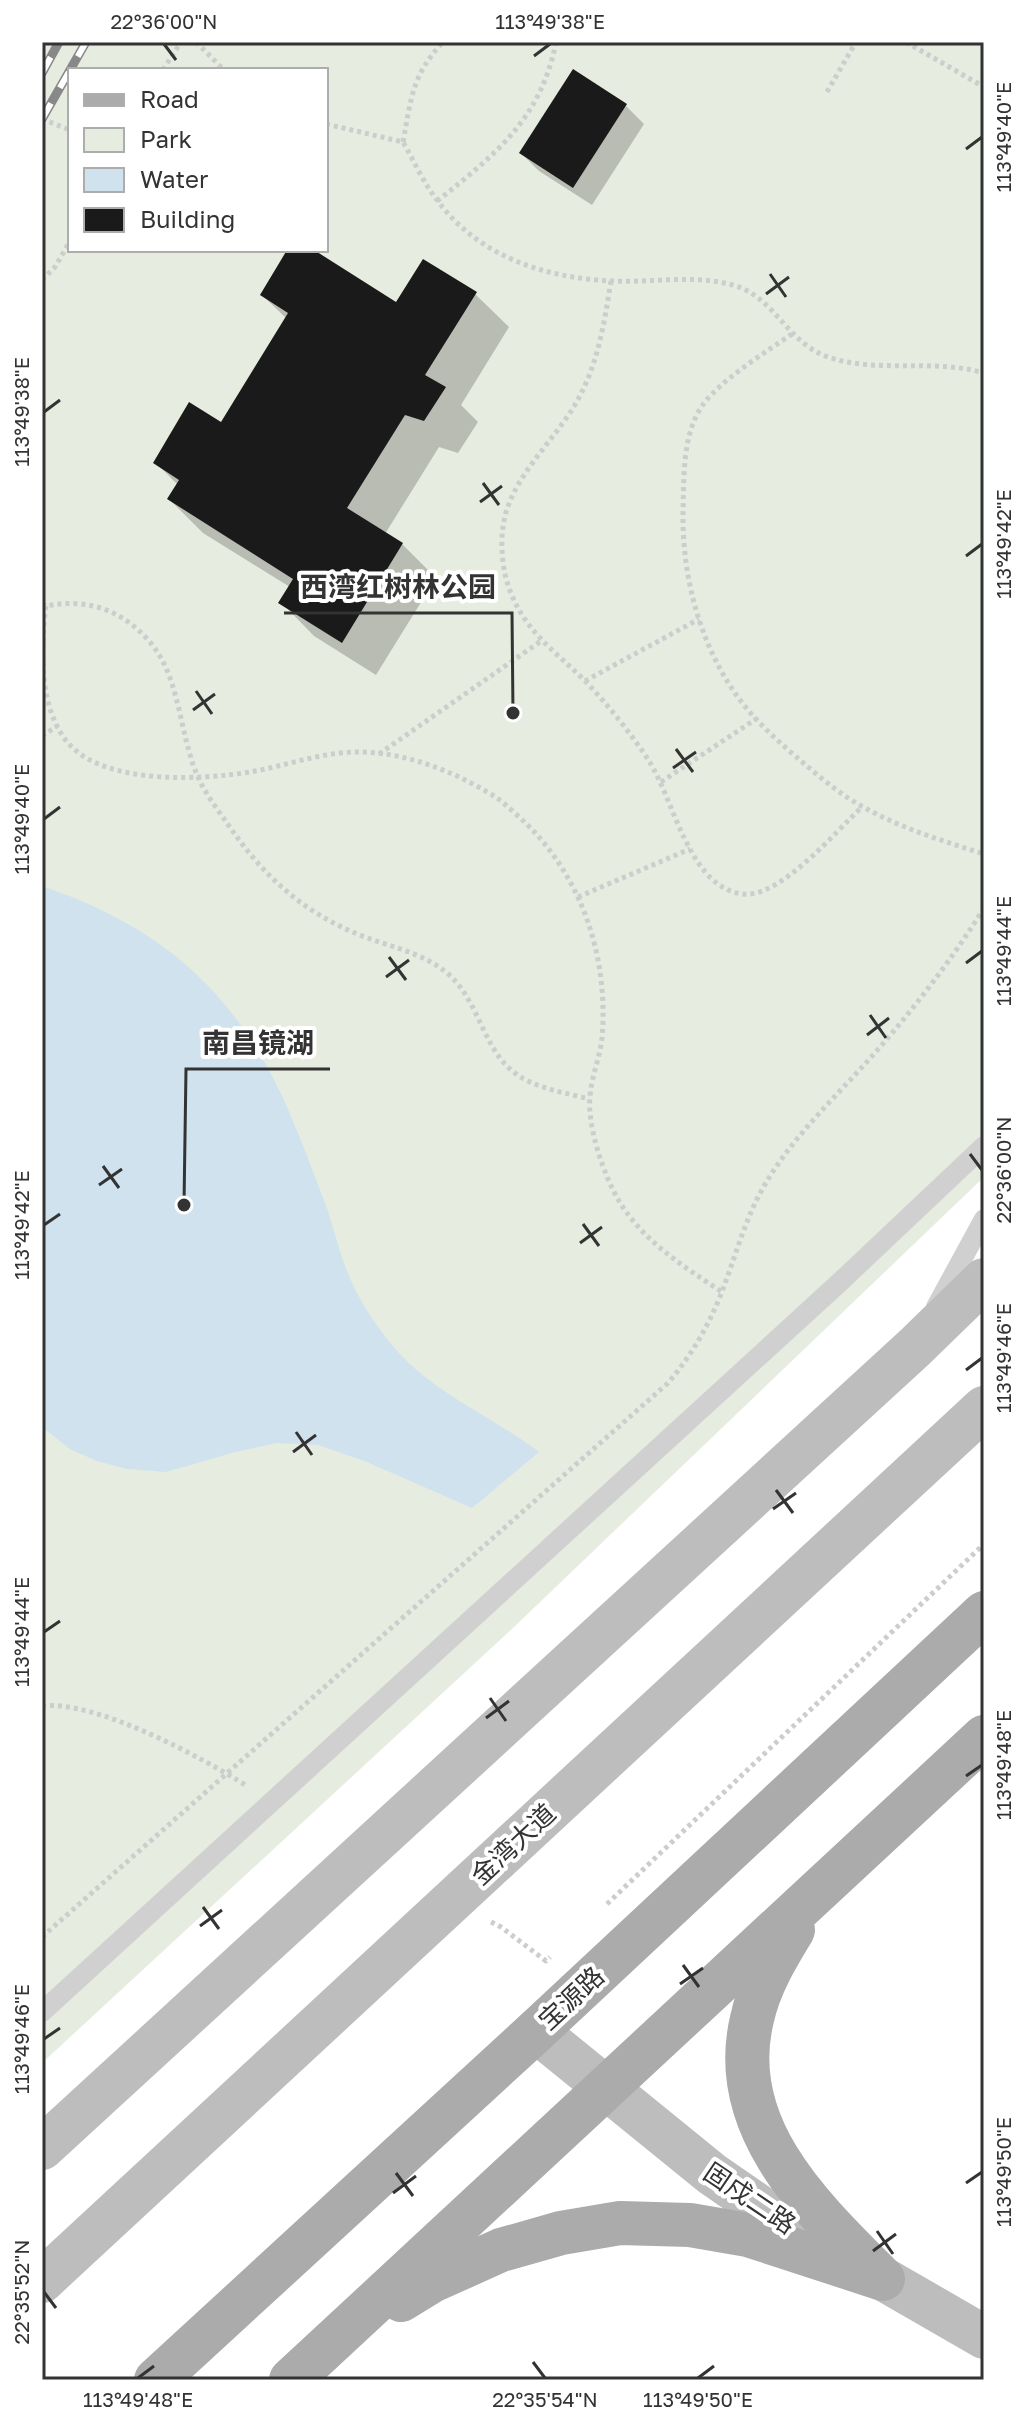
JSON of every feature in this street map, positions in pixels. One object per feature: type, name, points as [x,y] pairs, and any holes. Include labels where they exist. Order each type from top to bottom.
[{"type":"main road","points":[[42,2148],[914,1348],[984,1280]]},
{"type":"main road","name":"金湾大道","points":[[42,2281],[984,1408]]},
{"type":"main road","name":"宝源路","points":[[156,2380],[984,1613]]},
{"type":"main road","points":[[291,2380],[984,1737]]},
{"type":"main road","points":[[832,1878],[793,1929],[769,1969],[751,2019],[747,2062],[753,2107],[773,2151],[804,2197],[883,2279]]},
{"type":"main road","name":"固戍二路","points":[[536,2031],[712,2174],[764,2210],[984,2337]]},
{"type":"main road","points":[[325,2349],[432,2281],[501,2250],[561,2233],[620,2223],[690,2225],[748,2235],[883,2279]]},
{"type":"lane","points":[[42,2012],[840,1282],[984,1146]]},
{"type":"lane","points":[[914,1348],[984,1219]]},
{"type":"path","points":[[164,68],[181,42]]},
{"type":"path","points":[[196,42],[222,68]]},
{"type":"path","points":[[443,42],[426,61],[412,93],[403,142],[437,201],[480,244],[508,259],[543,271],[611,281],[709,280],[737,286],[760,298],[807,347],[829,357],[861,364],[935,365],[984,373]]},
{"type":"path","points":[[437,201],[497,151],[516,130],[546,81],[556,42]]},
{"type":"path","points":[[827,92],[856,42]]},
{"type":"path","points":[[906,42],[984,87]]},
{"type":"path","points":[[42,119],[68,129]]},
{"type":"path","points":[[328,124],[403,142]]},
{"type":"path","points":[[42,280],[55,267],[68,244]]},
{"type":"path","points":[[611,281],[600,345],[591,375],[561,427],[512,498],[503,526],[503,556],[510,592],[541,641],[585,681],[648,759],[690,849],[708,876],[727,891],[746,895],[765,891],[782,881],[862,807]]},
{"type":"path","points":[[792,334],[712,394],[701,406],[692,425],[685,472],[683,523],[687,565],[699,619],[721,670],[737,696],[756,719],[820,777],[862,807],[907,829],[984,854]]},
{"type":"path","points":[[589,1099],[546,1088],[509,1068],[469,997],[449,974],[423,957],[330,923],[291,897],[251,855],[198,777],[165,668],[151,642],[131,623],[93,605],[67,602],[44,605],[44,682],[57,726],[71,746],[89,759],[111,768],[170,777],[198,777],[246,772],[344,753],[379,754],[417,760],[450,772],[496,797],[533,829],[562,866],[589,923],[597,950],[602,994],[602,1040],[589,1099],[592,1127],[605,1170],[618,1200],[640,1231],[672,1258],[722,1292]]},
{"type":"path","points":[[585,681],[699,619]]},
{"type":"path","points":[[379,754],[541,641]]},
{"type":"path","points":[[661,782],[756,719]]},
{"type":"path","points":[[42,736],[57,726]]},
{"type":"path","points":[[578,897],[690,849]]},
{"type":"path","points":[[42,1937],[648,1403],[685,1364],[705,1332],[722,1292],[747,1218],[782,1159],[902,1022],[984,908]]},
{"type":"path","points":[[604,1907],[984,1544]]},
{"type":"path","points":[[42,1706],[56,1704],[91,1711],[163,1741],[227,1773],[269,1804]]},
{"type":"path","points":[[501,1927],[546,1961],[557,1950]]},
{"type":"green space","points":[[42,42],[984,42],[984,1177],[514,1627],[42,2063]]},
{"type":"water","points":[[42,886],[111,915],[142,932],[171,952],[222,1001],[265,1063],[282,1097],[325,1203],[346,1269],[377,1325],[421,1374],[539,1452],[472,1508],[367,1462],[318,1445],[276,1443],[166,1472],[127,1469],[97,1461],[70,1449],[42,1427]]},
{"type":"building","points":[[573,69],[627,104],[573,188],[519,153]]},
{"type":"building","points":[[286,252],[317,252],[396,302],[423,259],[477,292],[425,375],[446,387],[424,421],[405,415],[347,508],[403,543],[342,643],[278,603],[293,579],[167,499],[179,480],[153,463],[189,402],[221,422],[288,313],[260,295]]},
{"type":"railway","points":[[42,73],[59,42]]},
{"type":"railway","points":[[71,68],[86,42]]},
{"type":"railway","points":[[42,119],[68,74]]},
{"type":"place","name":"西湾红树林公园","points":[[513,713]]},
{"type":"place","name":"南昌镜湖","points":[[184,1205]]}]
